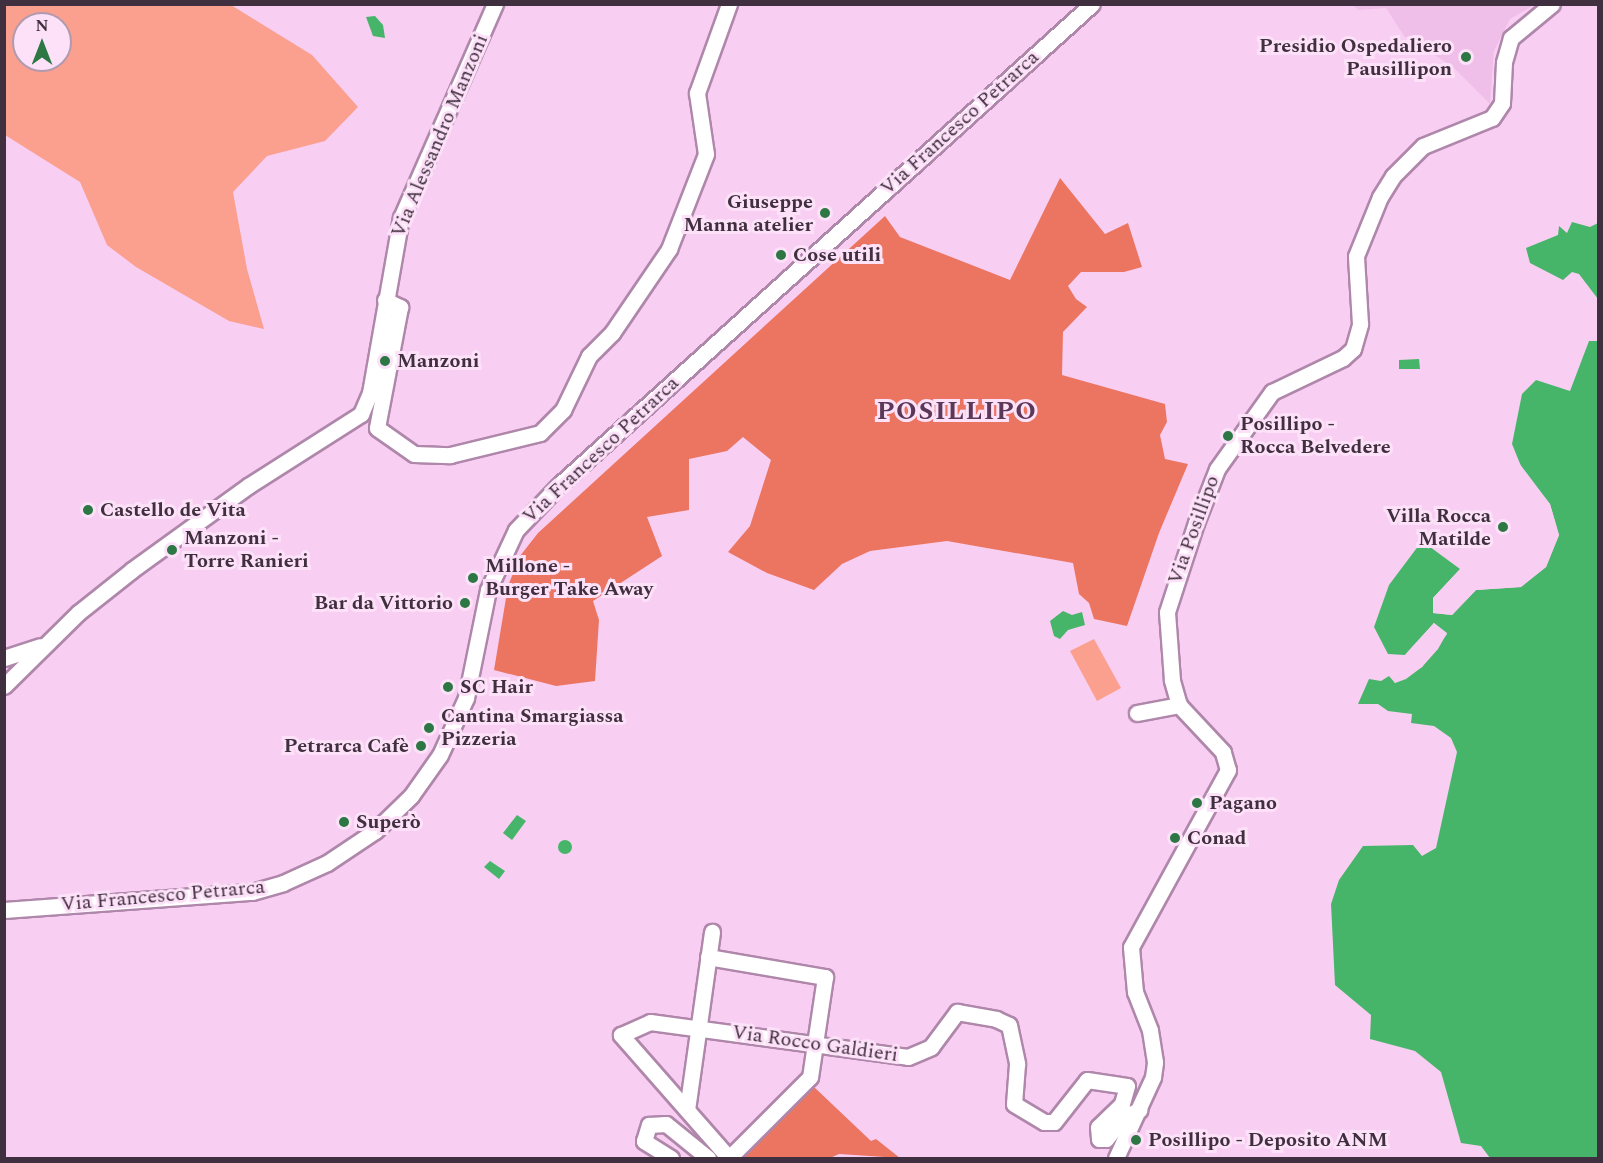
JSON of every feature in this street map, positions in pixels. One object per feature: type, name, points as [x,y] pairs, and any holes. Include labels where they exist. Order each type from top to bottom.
[{"type":"street","name":"Via Alessandro Manzoni","points":[[4,686],[45,643],[122,579],[248,486],[361,414],[370,393],[401,218],[495,4]]},
{"type":"street","points":[[385,300],[400,307],[377,428],[414,454],[450,455],[540,433],[563,410],[589,356],[612,333],[669,249],[706,154],[697,93],[729,4]]},
{"type":"street","name":"Via Francesco Petrarca","points":[[4,910],[252,892],[312,870],[375,831],[412,794],[444,747],[466,698],[488,590],[516,530],[558,486],[1092,4]]},
{"type":"street","name":"Via Posillipo","points":[[1116,1158],[1153,1077],[1154,1055],[1150,1030],[1135,992],[1131,947],[1228,770],[1223,752],[1179,705],[1172,680],[1167,612],[1216,469],[1272,392],[1343,358],[1353,349],[1360,324],[1356,256],[1380,197],[1393,176],[1423,146],[1492,118],[1502,103],[1504,62],[1511,38],[1552,4]]},
{"type":"street","name":"Via Alessandro Manzoni","points":[[4,658],[45,643]]},
{"type":"street","points":[[1137,713],[1179,705]]},
{"type":"street","points":[[708,957],[825,976],[813,1071],[804,1085],[729,1158],[687,1110],[698,1028],[708,957],[712,932]]},
{"type":"street","name":"Via Rocco Galdieri","points":[[687,1110],[621,1035],[645,1022],[908,1057],[931,1047],[955,1013],[996,1019],[1013,1031],[1017,1064],[1013,1101],[1016,1106],[1050,1123],[1086,1080],[1125,1084],[1128,1090],[1122,1104],[1096,1131],[1096,1137],[1102,1140],[1124,1117],[1139,1110]]},
{"type":"street","points":[[671,1158],[644,1141],[649,1125],[666,1124],[708,1158]]},
{"type":"shaded area","points":[[4,5],[231,5],[312,55],[358,107],[325,141],[267,156],[233,192],[247,269],[264,329],[229,321],[136,267],[107,245],[80,182],[5,135]]},
{"type":"shaded area","name":"Presidio Ospedaliero Pausillipon","points":[[1352,5],[1534,5],[1510,19],[1494,51],[1490,104],[1452,66],[1404,36],[1386,8],[1359,10]]},
{"type":"shaded area","points":[[375,16],[383,25],[385,38],[373,36],[366,17]]},
{"type":"shaded area","points":[[1060,178],[1105,234],[1128,223],[1142,267],[1124,272],[1081,272],[1068,286],[1076,299],[1087,307],[1063,332],[1062,375],[1165,404],[1167,422],[1160,435],[1165,459],[1188,464],[1159,533],[1127,626],[1094,619],[1089,603],[1079,594],[1073,563],[947,541],[870,551],[842,564],[814,590],[767,573],[728,552],[750,526],[771,460],[743,437],[727,451],[689,459],[689,510],[647,517],[662,556],[593,601],[599,620],[595,681],[556,686],[494,670],[508,586],[520,556],[538,533],[885,216],[900,237],[1010,280]]},
{"type":"shaded area","points":[[1572,222],[1590,227],[1598,223],[1598,299],[1579,274],[1572,272],[1563,280],[1530,263],[1526,248],[1558,235],[1559,226],[1567,233]]},
{"type":"shaded area","points":[[1589,341],[1598,341],[1598,1158],[1490,1158],[1481,1146],[1461,1143],[1441,1072],[1415,1051],[1370,1039],[1371,1015],[1335,985],[1331,904],[1339,880],[1363,846],[1413,845],[1422,856],[1436,848],[1457,752],[1451,738],[1434,726],[1411,723],[1412,714],[1388,711],[1378,704],[1358,704],[1369,679],[1381,681],[1389,676],[1395,683],[1406,679],[1422,667],[1447,634],[1434,623],[1405,655],[1388,654],[1374,627],[1389,585],[1422,541],[1460,569],[1433,598],[1433,613],[1452,615],[1476,590],[1521,587],[1546,567],[1559,535],[1550,504],[1523,471],[1512,444],[1522,394],[1536,380],[1570,391]]},
{"type":"shaded area","points":[[1419,359],[1420,369],[1399,369],[1399,360]]},
{"type":"shaded area","points":[[1063,611],[1072,615],[1082,612],[1085,625],[1068,630],[1060,639],[1054,636],[1050,621]]},
{"type":"shaded area","points":[[1094,639],[1121,688],[1097,701],[1070,651]]},
{"type":"shaded area","points":[[517,815],[526,821],[512,840],[503,833]]},
{"type":"shaded area","points":[[565,840],[570,842],[572,847],[570,852],[565,854],[560,852],[558,847],[560,842]]},
{"type":"shaded area","points":[[490,861],[505,871],[499,879],[484,867]]},
{"type":"shaded area","points":[[814,1087],[871,1141],[876,1139],[900,1158],[839,1154],[830,1158],[743,1158]]},
{"type":"pier","points":[[1513,455],[1550,504],[1559,535],[1546,567],[1521,587],[1476,590],[1452,615],[1433,613],[1433,598],[1462,567],[1436,599],[1435,610],[1451,612],[1475,587],[1520,584],[1544,565],[1556,535],[1547,505],[1520,473]]},
{"type":"pier","points":[[1434,623],[1447,633],[1438,649],[1422,667],[1395,683],[1391,674],[1396,680],[1405,676],[1436,647],[1444,634],[1435,627],[1402,658]]},
{"type":"place","name":"Presidio Ospedaliero Pausillipon","points":[[1466,57]]},
{"type":"place","name":"Giuseppe Manna atelier","points":[[825,213]]},
{"type":"place","name":"Cose utili","points":[[781,255]]},
{"type":"place","name":"Manzoni","points":[[385,361]]},
{"type":"place","name":"Posillipo - Rocca Belvedere","points":[[1228,436]]},
{"type":"place","name":"Castello de Vita","points":[[88,510]]},
{"type":"place","name":"Villa Rocca Matilde","points":[[1503,527]]},
{"type":"place","name":"Manzoni - Torre Ranieri","points":[[172,550]]},
{"type":"place","name":"Millone - Burger Take Away","points":[[473,578]]},
{"type":"place","name":"Bar da Vittorio","points":[[465,603]]},
{"type":"place","name":"SC Hair","points":[[448,687]]},
{"type":"place","name":"Cantina Smargiassa Pizzeria","points":[[429,728]]},
{"type":"place","name":"Petrarca Cafè","points":[[421,746]]},
{"type":"place","name":"Pagano","points":[[1197,803]]},
{"type":"place","name":"Superò","points":[[344,822]]},
{"type":"place","name":"Conad","points":[[1175,838]]},
{"type":"place","name":"Posillipo - Deposito ANM","points":[[1136,1140]]},
{"type":"district","name":"POSILLIPO","points":[[957,412]]}]
